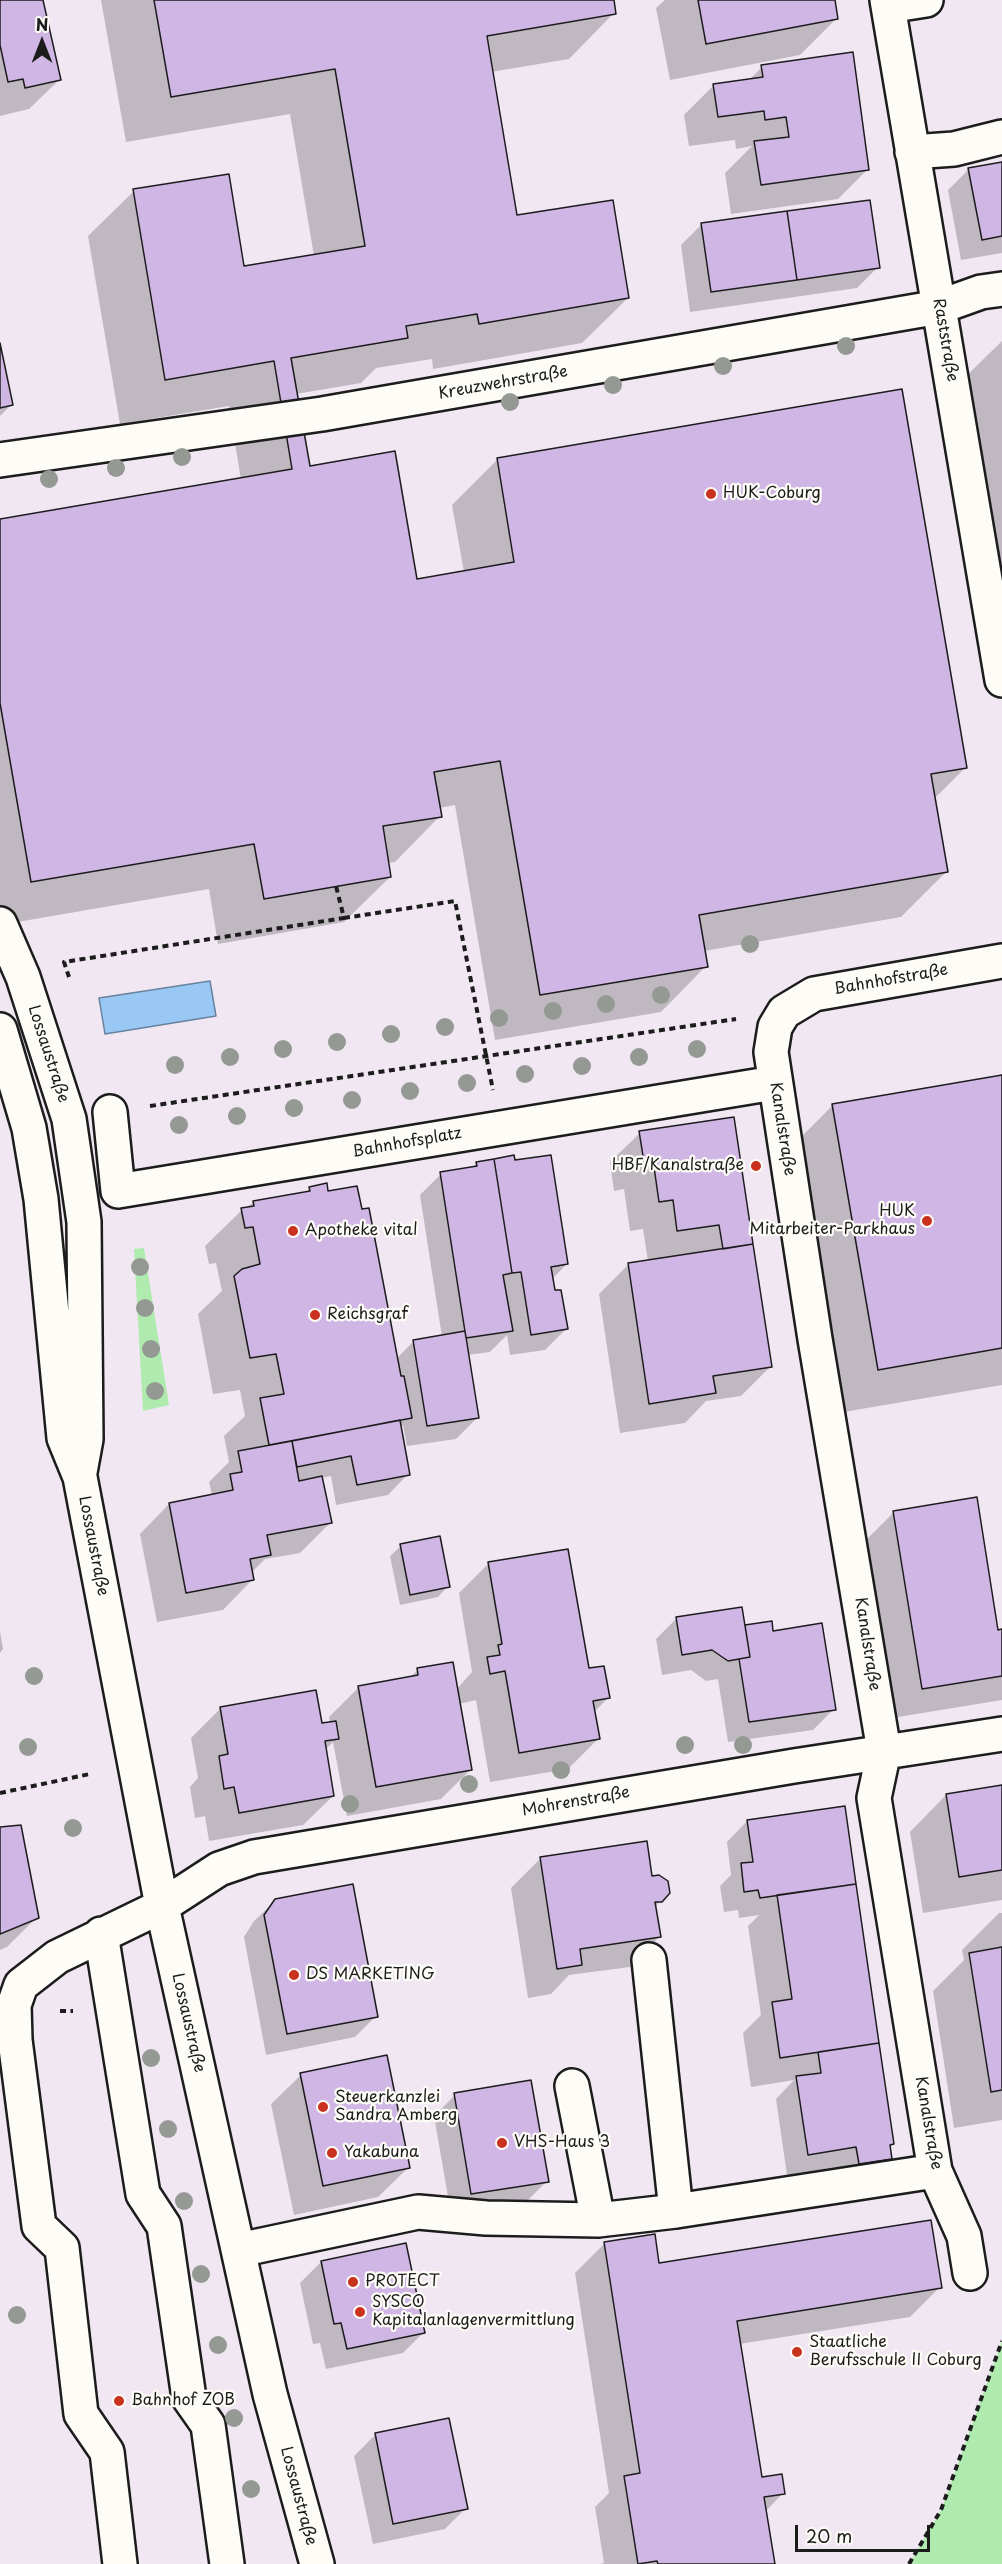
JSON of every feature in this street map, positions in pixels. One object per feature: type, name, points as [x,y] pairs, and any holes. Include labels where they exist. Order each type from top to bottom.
[{"type":"street","points":[[887,3],[926,0]]},
{"type":"street","name":"Raststraße","points":[[887,3],[1002,680]]},
{"type":"street","points":[[912,152],[954,149],[1002,137]]},
{"type":"street","name":"Kreuzwehrstraße","points":[[0,460],[321,414],[939,307],[981,292],[1002,289]]},
{"type":"street","name":"Lossaustraße","points":[[0,924],[23,977],[69,1119],[84,1222],[86,1439],[80,1477]]},
{"type":"street","name":"Bahnhofstraße","points":[[784,1012],[814,994],[1002,961]]},
{"type":"street","name":"Kanalstraße","points":[[784,1012],[771,1041],[774,1083],[884,1751],[874,1798],[935,2171],[964,2236],[970,2273]]},
{"type":"street","name":"Lossaustraße","points":[[0,1030],[29,1128],[41,1198],[64,1438],[80,1477],[162,1906],[270,2394],[316,2564]]},
{"type":"street","name":"Bahnhofsplatz","points":[[110,1112],[118,1191],[774,1083]]},
{"type":"street","name":"Mohrenstraße","points":[[120,2564],[107,2452],[81,2414],[62,2248],[39,2226],[15,2040],[14,2005],[21,1985],[57,1957],[162,1906],[219,1869],[254,1857],[884,1751],[1002,1734]]},
{"type":"street","points":[[101,1934],[144,2197],[164,2226],[189,2398],[208,2425],[228,2564]]},
{"type":"street","points":[[649,1960],[676,2211]]},
{"type":"street","points":[[572,2086],[598,2220]]},
{"type":"street","points":[[239,2250],[418,2212],[486,2217],[598,2220],[676,2211],[935,2171]]},
{"type":"path","points":[[336,886],[344,918]]},
{"type":"path","points":[[70,983],[64,962],[455,901],[500,1127]]},
{"type":"path","points":[[110,1112],[784,1012]]},
{"type":"path","points":[[0,1793],[90,1774]]},
{"type":"path","points":[[909,2564],[941,2510],[1002,2341]]},
{"type":"green space","points":[[144,1248],[169,1405],[143,1411],[134,1249]]},
{"type":"green space","points":[[1002,2341],[1002,2564],[909,2564],[941,2510]]},
{"type":"water","points":[[210,981],[216,1016],[105,1034],[99,998]]},
{"type":"building","points":[[0,0],[43,0],[61,80],[25,88],[23,79],[8,82],[0,45]]},
{"type":"building","name":"HUK-Coburg","points":[[154,0],[614,0],[616,14],[487,36],[517,215],[613,200],[629,298],[479,324],[477,314],[406,326],[408,338],[291,358],[310,466],[395,451],[417,579],[514,562],[497,458],[902,389],[967,768],[931,774],[948,872],[699,915],[708,967],[540,995],[500,761],[434,772],[442,817],[383,826],[391,877],[264,899],[254,844],[31,882],[0,703],[0,519],[292,469],[274,361],[165,380],[133,189],[229,174],[244,266],[365,246],[335,69],[171,97]]},
{"type":"building","points":[[698,0],[835,0],[838,19],[706,44]]},
{"type":"building","points":[[853,52],[869,170],[761,185],[754,141],[789,137],[786,117],[765,120],[764,111],[718,117],[713,84],[763,77],[761,65]]},
{"type":"building","points":[[1002,162],[1002,236],[982,240],[968,168]]},
{"type":"building","points":[[870,200],[880,268],[797,280],[787,211]]},
{"type":"building","points":[[787,211],[797,280],[711,292],[701,223]]},
{"type":"building","points":[[0,343],[13,405],[0,408]]},
{"type":"building","name":"HUK Mitarbeiter-Parkhaus","points":[[1002,1075],[1002,1348],[878,1370],[832,1104]]},
{"type":"building","points":[[734,1117],[753,1244],[723,1249],[719,1225],[677,1231],[673,1200],[659,1202],[653,1160],[644,1162],[639,1131]]},
{"type":"building","points":[[514,1155],[515,1160],[551,1155],[568,1264],[551,1267],[555,1290],[561,1290],[568,1329],[531,1335],[521,1272],[512,1273],[494,1159]]},
{"type":"building","points":[[494,1159],[512,1273],[503,1275],[513,1331],[466,1338],[440,1172],[477,1166],[476,1162]]},
{"type":"building","name":"Reichsgraf","points":[[327,1183],[328,1191],[357,1186],[362,1209],[369,1208],[401,1376],[404,1376],[412,1418],[269,1445],[260,1398],[284,1394],[276,1354],[250,1358],[234,1276],[242,1269],[260,1264],[253,1227],[245,1228],[241,1208],[254,1206],[253,1201],[310,1191],[309,1187]]},
{"type":"building","points":[[753,1244],[772,1367],[713,1376],[716,1393],[649,1404],[628,1263]]},
{"type":"building","points":[[465,1331],[479,1418],[427,1426],[413,1340]]},
{"type":"building","points":[[400,1420],[410,1475],[357,1485],[351,1456],[297,1467],[292,1441]]},
{"type":"building","points":[[292,1441],[299,1481],[322,1476],[332,1523],[267,1535],[271,1555],[250,1559],[254,1580],[186,1593],[169,1503],[233,1490],[230,1474],[242,1472],[238,1451]]},
{"type":"building","points":[[977,1497],[998,1630],[1002,1629],[1002,1676],[922,1689],[893,1511]]},
{"type":"building","points":[[440,1536],[450,1587],[410,1595],[400,1544]]},
{"type":"building","points":[[568,1549],[589,1668],[604,1666],[610,1698],[593,1701],[600,1739],[519,1753],[505,1671],[490,1674],[487,1657],[500,1655],[498,1645],[502,1644],[488,1562]]},
{"type":"building","points":[[742,1607],[750,1657],[728,1661],[712,1650],[682,1655],[676,1617]]},
{"type":"building","points":[[772,1621],[773,1631],[822,1623],[836,1710],[749,1722],[739,1659],[750,1657],[745,1625]]},
{"type":"building","points":[[453,1662],[472,1770],[376,1787],[358,1686],[418,1675],[417,1668]]},
{"type":"building","points":[[316,1690],[322,1723],[336,1721],[339,1739],[325,1741],[334,1796],[239,1813],[234,1787],[224,1789],[219,1756],[228,1754],[220,1707]]},
{"type":"building","points":[[1002,1785],[1002,1870],[959,1877],[946,1794]]},
{"type":"building","points":[[845,1806],[856,1884],[760,1898],[758,1890],[744,1892],[741,1863],[753,1862],[747,1820]]},
{"type":"building","points":[[21,1825],[39,1918],[0,1934],[0,1827]]},
{"type":"building","points":[[647,1841],[652,1876],[659,1875],[668,1881],[670,1893],[662,1902],[655,1902],[661,1937],[580,1949],[582,1965],[557,1969],[540,1857]]},
{"type":"building","points":[[353,1884],[378,2017],[287,2034],[264,1915],[275,1899]]},
{"type":"building","points":[[856,1884],[879,2043],[780,2058],[772,2002],[792,1999],[777,1895]]},
{"type":"building","points":[[1002,1947],[1002,2090],[991,2092],[969,1953]]},
{"type":"building","points":[[879,2043],[894,2144],[890,2145],[892,2159],[859,2164],[856,2147],[808,2155],[796,2076],[821,2073],[818,2052]]},
{"type":"building","points":[[387,2055],[410,2168],[323,2186],[300,2073]]},
{"type":"building","name":"VHS-Haus 3","points":[[531,2080],[549,2182],[471,2194],[454,2093]]},
{"type":"building","points":[[931,2220],[942,2288],[737,2321],[762,2477],[782,2474],[785,2494],[764,2497],[775,2564],[658,2564],[657,2561],[638,2564],[624,2476],[640,2473],[604,2242],[655,2234],[659,2263]]},
{"type":"building","points":[[406,2243],[425,2333],[347,2349],[341,2323],[334,2324],[321,2261]]},
{"type":"building","points":[[449,2418],[468,2509],[393,2524],[375,2433]]},
{"type":"place","name":"HUK-Coburg","points":[[711,494]]},
{"type":"place","name":"HBF/Kanalstraße","points":[[756,1166]]},
{"type":"place","name":"HUK Mitarbeiter-Parkhaus","points":[[927,1221]]},
{"type":"place","name":"Apotheke vital","points":[[293,1231]]},
{"type":"place","name":"Reichsgraf","points":[[315,1315]]},
{"type":"place","name":"DS MARKETING","points":[[294,1975]]},
{"type":"place","name":"Steuerkanzlei Sandra Amberg","points":[[323,2107]]},
{"type":"place","name":"VHS-Haus 3","points":[[502,2143]]},
{"type":"place","name":"Yakabuna","points":[[332,2153]]},
{"type":"place","name":"PROTECT","points":[[353,2282]]},
{"type":"place","name":"SYSCO Kapitalanlagenvermittlung","points":[[360,2312]]},
{"type":"place","name":"Staatliche Berufsschule II Coburg","points":[[797,2352]]},
{"type":"place","name":"Bahnhof ZOB","points":[[119,2401]]}]
